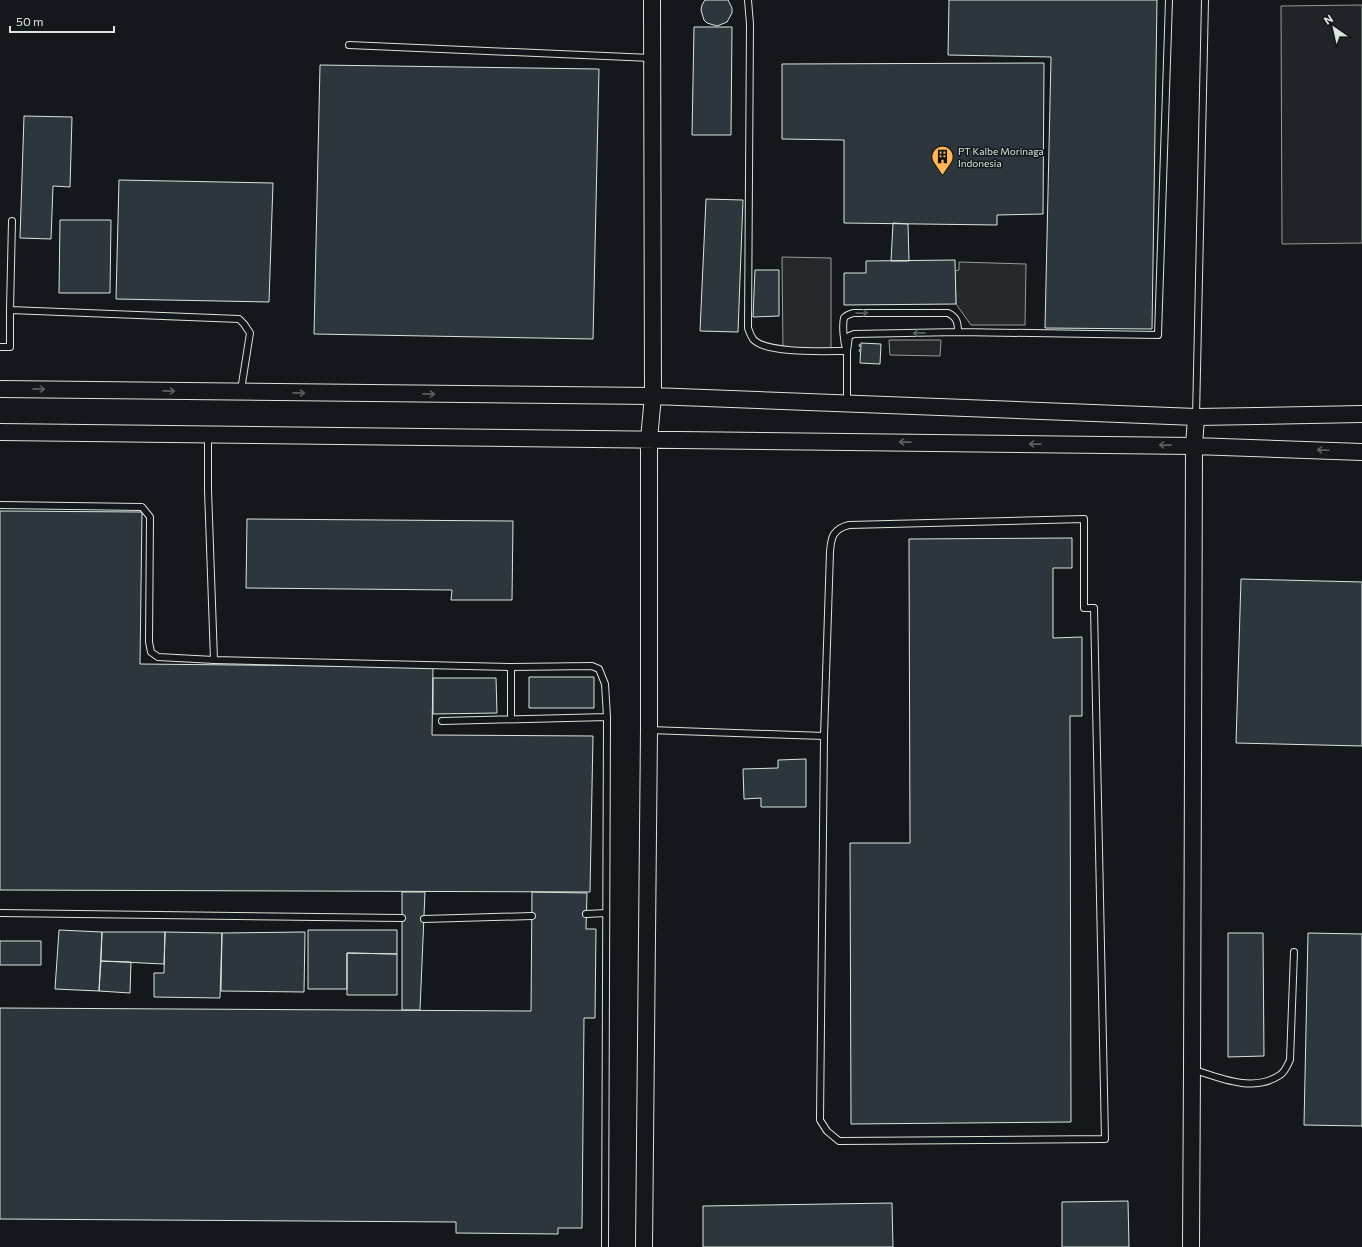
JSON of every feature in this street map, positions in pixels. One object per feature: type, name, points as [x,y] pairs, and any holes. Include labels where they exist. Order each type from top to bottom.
[{"type":"street","points":[[644,1247],[649,730],[649,439],[653,396],[652,0]]},
{"type":"street","points":[[0,388],[653,396],[1196,417],[1362,414]]},
{"type":"street","points":[[1191,1247],[1194,446],[1196,417]]},
{"type":"street","points":[[0,432],[1194,446],[1362,452]]},
{"type":"lane","points":[[748,0],[750,24],[748,328],[753,340],[768,347],[794,350],[847,351]]},
{"type":"lane","points":[[847,404],[847,351],[849,336],[854,334],[958,332],[1158,335],[1169,0]]},
{"type":"lane","points":[[1196,417],[1205,0]]},
{"type":"lane","points":[[349,45],[653,58]]},
{"type":"lane","points":[[0,348],[10,348],[12,222]]},
{"type":"lane","points":[[10,310],[239,319],[250,333],[241,392]]},
{"type":"lane","points":[[847,351],[844,340],[844,318],[853,313],[948,313],[956,317],[958,332]]},
{"type":"lane","points":[[208,434],[208,490],[214,660]]},
{"type":"lane","points":[[0,505],[142,507],[150,517],[149,642],[151,652],[158,658],[512,667],[592,666],[600,669],[604,684],[607,717],[604,1247]]},
{"type":"lane","points":[[1084,519],[1084,608],[1094,608],[1105,1139],[839,1141],[827,1131],[820,1120],[824,736],[831,541],[834,534],[840,527],[848,525],[1084,519]]},
{"type":"lane","points":[[511,719],[512,667]]},
{"type":"lane","points":[[442,721],[607,717]]},
{"type":"lane","points":[[649,730],[824,736]]},
{"type":"lane","points":[[0,913],[402,918]]},
{"type":"lane","points":[[586,914],[606,913]]},
{"type":"lane","points":[[424,919],[532,916]]},
{"type":"lane","points":[[1192,1069],[1237,1083],[1263,1083],[1282,1075],[1290,1060],[1294,952]]},
{"type":"shaded area","points":[[1362,5],[1362,243],[1282,244],[1281,6]]},
{"type":"shaded area","points":[[782,257],[831,258],[831,351],[783,349]]},
{"type":"shaded area","points":[[959,262],[1026,264],[1025,325],[971,325],[956,304],[955,271],[959,270]]},
{"type":"shaded area","points":[[889,340],[941,340],[940,356],[890,355]]},
{"type":"building","points":[[705,0],[728,0],[732,8],[732,13],[727,22],[717,26],[707,23],[704,20],[701,10]]},
{"type":"building","points":[[949,0],[1157,0],[1152,329],[1045,328],[1051,57],[948,55]]},
{"type":"building","points":[[694,27],[732,27],[731,135],[692,135]]},
{"type":"building","name":"PT Kalbe Morinaga Indonesia","points":[[1044,63],[1043,214],[997,215],[997,225],[844,223],[844,140],[782,139],[782,64]]},
{"type":"building","points":[[320,65],[599,69],[593,339],[314,334]]},
{"type":"building","points":[[24,116],[72,117],[70,187],[53,186],[51,239],[20,238]]},
{"type":"building","points":[[119,180],[273,183],[269,302],[116,299]]},
{"type":"building","points":[[706,199],[743,200],[738,332],[700,331]]},
{"type":"building","points":[[60,220],[111,220],[110,293],[59,293]]},
{"type":"building","points":[[893,223],[908,224],[909,261],[891,261]]},
{"type":"building","points":[[955,260],[956,304],[844,305],[844,273],[866,273],[866,261]]},
{"type":"building","points":[[755,270],[779,270],[779,316],[753,317]]},
{"type":"building","points":[[861,343],[881,344],[880,364],[860,363]]},
{"type":"building","points":[[0,511],[142,512],[140,664],[433,667],[432,735],[593,736],[590,892],[0,890]]},
{"type":"building","points":[[247,519],[513,521],[512,600],[451,600],[452,590],[246,588]]},
{"type":"building","points":[[1072,538],[1072,568],[1053,568],[1053,638],[1082,637],[1082,716],[1070,716],[1071,1122],[851,1124],[850,843],[910,843],[909,539]]},
{"type":"building","points":[[1241,579],[1362,582],[1362,746],[1236,743]]},
{"type":"building","points":[[529,677],[594,677],[594,708],[529,708]]},
{"type":"building","points":[[433,678],[496,678],[497,713],[433,714]]},
{"type":"building","points":[[806,759],[806,807],[761,807],[761,798],[744,799],[743,769],[778,768],[778,760]]},
{"type":"building","points":[[402,892],[425,892],[420,1010],[402,1010]]},
{"type":"building","points":[[532,892],[587,893],[586,929],[596,929],[595,1018],[584,1018],[582,1228],[558,1228],[558,1234],[456,1233],[456,1222],[0,1219],[0,1008],[531,1011]]},
{"type":"building","points":[[59,930],[102,932],[99,991],[55,989]]},
{"type":"building","points":[[308,930],[397,930],[397,954],[347,953],[347,989],[308,989]]},
{"type":"building","points":[[102,932],[165,932],[164,964],[101,961]]},
{"type":"building","points":[[165,932],[222,933],[220,998],[154,997],[154,973],[164,973]]},
{"type":"building","points":[[305,932],[304,992],[221,991],[222,933]]},
{"type":"building","points":[[1228,933],[1263,933],[1264,1056],[1228,1057]]},
{"type":"building","points":[[1308,933],[1362,934],[1362,1126],[1304,1125]]},
{"type":"building","points":[[0,941],[41,941],[41,965],[0,965]]},
{"type":"building","points":[[347,953],[397,954],[397,995],[347,995]]},
{"type":"building","points":[[101,961],[131,962],[130,993],[99,991]]},
{"type":"building","points":[[1128,1201],[1129,1247],[1062,1247],[1062,1202]]},
{"type":"building","points":[[892,1203],[893,1247],[703,1247],[703,1206]]},
{"type":"place","name":"PT Kalbe Morinaga Indonesia","points":[[943,176]]}]
